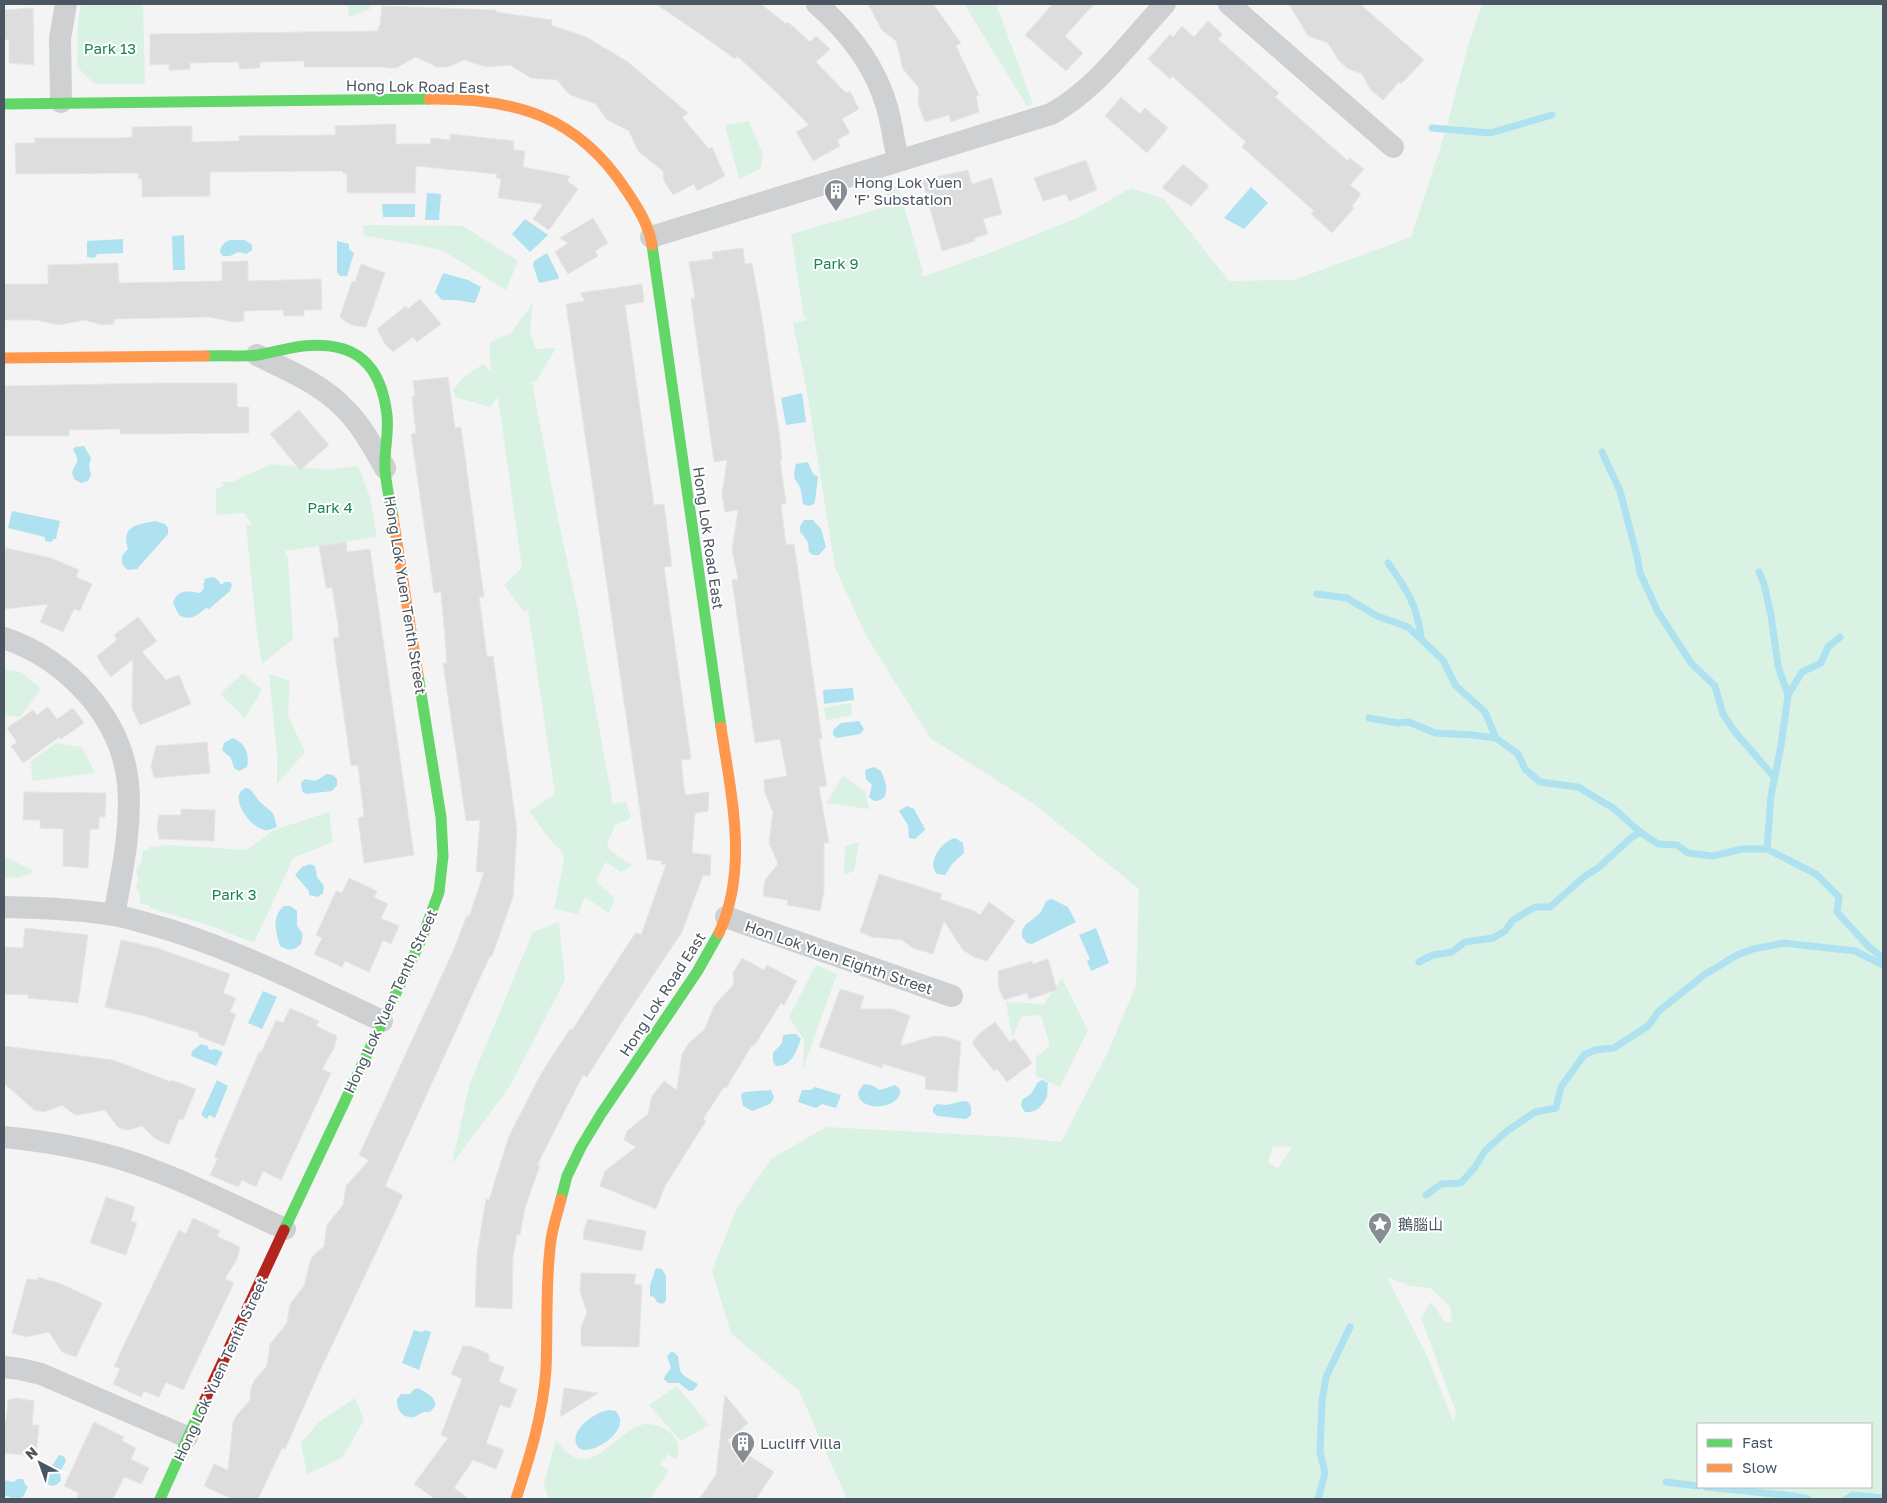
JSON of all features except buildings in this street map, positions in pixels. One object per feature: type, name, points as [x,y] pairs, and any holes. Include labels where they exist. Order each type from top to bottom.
[{"type":"street","points":[[61,102],[60,38],[66,4]]},
{"type":"street","points":[[817,4],[846,32],[862,52],[876,78],[887,107],[898,160]]},
{"type":"street","points":[[651,237],[898,160],[1035,120],[1066,106],[1090,87],[1165,4]]},
{"type":"street","points":[[1229,4],[1393,147]]},
{"type":"street","name":"Hong Lok Road East","points":[[4,104],[446,99],[474,99],[500,102],[541,115],[574,134],[588,146],[624,186],[651,237],[735,822],[736,851],[726,917],[714,943],[697,972],[601,1114],[581,1147],[567,1176],[550,1239],[546,1370],[542,1404],[536,1438],[516,1499]]},
{"type":"street","name":"Hong Lok Yuen Tenth Street","points":[[4,358],[257,355],[314,346],[337,348],[350,350],[360,356],[378,378],[383,392],[388,429],[386,468],[441,817],[443,856],[439,892],[432,915],[187,1437],[160,1499]]},
{"type":"street","name":"Hong Lok Yuen Tenth Street","points":[[257,355],[327,393],[344,407],[370,441],[386,468]]},
{"type":"street","points":[[4,638],[25,645],[60,669],[82,688],[99,708],[117,743],[128,782],[129,812],[126,848],[114,915]]},
{"type":"street","points":[[4,907],[43,908],[114,915],[150,924],[202,940],[382,1021]]},
{"type":"street","name":"Hon Lok Yuen Eighth Street","points":[[726,917],[952,996]]},
{"type":"street","points":[[4,1137],[45,1141],[117,1157],[154,1170],[285,1229]]},
{"type":"street","points":[[4,1368],[20,1368],[41,1374],[187,1437]]},
{"type":"green space","name":"Park 13","points":[[81,4],[143,4],[145,84],[95,84],[77,67],[78,23]]},
{"type":"green space","points":[[348,4],[372,4],[370,9],[349,17]]},
{"type":"green space","points":[[964,4],[996,4],[1033,104],[1027,106]]},
{"type":"green space","name":"Park 9","points":[[1482,4],[1883,4],[1883,1499],[847,1499],[799,1391],[731,1333],[712,1271],[736,1210],[771,1159],[826,1127],[1012,1137],[1061,1142],[1109,1050],[1136,985],[1139,889],[1034,804],[930,738],[865,634],[835,567],[807,392],[793,323],[807,320],[807,317],[804,318],[791,234],[890,206],[885,189],[898,186],[923,272],[921,273],[922,277],[1000,249],[1080,217],[1131,188],[1164,199],[1229,281],[1294,280],[1411,237],[1445,133],[1468,46]],"holes":[[[1273,1146],[1292,1147],[1278,1168],[1268,1163]],[[1387,1277],[1411,1286],[1430,1288],[1450,1306],[1452,1323],[1445,1322],[1431,1302],[1421,1318],[1456,1412],[1454,1423],[1427,1356]]]},
{"type":"green space","points":[[749,121],[763,155],[760,169],[739,179],[725,125]]},
{"type":"green space","points":[[363,225],[463,226],[518,261],[506,290],[442,250],[363,235]]},
{"type":"green space","points":[[533,303],[530,332],[536,349],[556,348],[537,380],[532,382],[556,509],[577,607],[613,804],[626,802],[631,818],[615,825],[607,845],[608,848],[632,866],[621,872],[605,862],[596,882],[615,898],[609,913],[585,897],[578,914],[554,909],[564,860],[563,853],[550,840],[529,811],[555,794],[528,609],[525,613],[504,585],[522,568],[498,397],[490,407],[456,397],[453,390],[463,378],[483,364],[492,372],[490,342],[510,334]]},
{"type":"green space","name":"Park 4","points":[[271,464],[328,470],[358,466],[370,497],[377,537],[285,551],[288,559],[293,639],[262,664],[256,625],[246,525],[252,525],[244,513],[216,515],[216,489],[224,486],[221,482],[232,482]]},
{"type":"green space","points":[[4,669],[21,672],[41,689],[20,717],[4,715]]},
{"type":"green space","points":[[243,673],[262,690],[245,718],[220,694]]},
{"type":"green space","points":[[269,674],[290,681],[288,716],[305,752],[277,784],[277,753]]},
{"type":"green space","points":[[851,703],[852,715],[826,720],[824,708]]},
{"type":"green space","points":[[56,743],[82,747],[95,773],[32,781],[31,761]]},
{"type":"green space","points":[[843,776],[865,791],[869,809],[826,803]]},
{"type":"green space","name":"Park 3","points":[[329,812],[333,842],[293,858],[254,943],[211,926],[141,904],[136,888],[138,880],[136,871],[141,862],[143,850],[147,851],[149,847],[169,845],[247,850],[274,830]]},
{"type":"green space","points":[[859,842],[854,871],[844,875],[845,846]]},
{"type":"green space","points":[[4,856],[35,872],[16,878],[4,877]]},
{"type":"green space","points":[[559,922],[565,980],[510,1086],[452,1164],[469,1086],[533,932]]},
{"type":"green space","points":[[816,965],[837,974],[803,1069],[804,1040],[789,1017]]},
{"type":"green space","points":[[1062,978],[1088,1030],[1060,1087],[1036,1076],[1036,1057],[1050,1046],[1041,1015],[1021,1017],[1012,1038],[1006,1002],[1044,1004]]},
{"type":"green space","points":[[677,1386],[709,1425],[681,1441],[649,1405]]},
{"type":"green space","points":[[355,1398],[364,1420],[342,1458],[307,1474],[301,1443],[319,1422]]},
{"type":"green space","points":[[644,1424],[652,1424],[666,1429],[676,1439],[678,1445],[676,1460],[668,1454],[660,1464],[669,1471],[650,1499],[548,1499],[544,1483],[556,1440],[568,1453],[579,1459],[590,1458],[600,1453],[632,1429]]},
{"type":"water","points":[[1251,187],[1268,203],[1244,229],[1224,218]]},
{"type":"water","points":[[427,193],[441,194],[439,220],[425,220]]},
{"type":"water","points":[[382,204],[415,204],[415,217],[383,217]]},
{"type":"water","points":[[525,219],[548,235],[530,252],[512,234]]},
{"type":"water","points":[[184,235],[185,270],[173,270],[172,236]]},
{"type":"water","points":[[123,239],[123,253],[97,254],[95,258],[87,257],[87,241]]},
{"type":"water","points":[[231,240],[245,240],[252,245],[252,250],[246,254],[238,252],[230,256],[223,256],[220,252],[222,246]]},
{"type":"water","points":[[337,241],[349,244],[349,249],[354,253],[347,276],[340,276],[337,272]]},
{"type":"water","points":[[547,253],[559,277],[558,279],[539,283],[533,265],[534,261]]},
{"type":"water","points":[[443,273],[468,280],[481,287],[475,303],[442,300],[435,292]]},
{"type":"water","points":[[802,393],[806,422],[786,425],[781,398]]},
{"type":"water","points":[[84,446],[91,458],[89,466],[91,475],[88,481],[81,483],[74,479],[72,473],[77,462],[73,450],[75,447]]},
{"type":"water","points":[[808,462],[813,474],[818,477],[815,501],[814,504],[809,506],[803,504],[800,487],[794,475],[796,464]]},
{"type":"water","points":[[12,511],[60,521],[56,539],[53,539],[52,542],[45,541],[45,537],[8,528]]},
{"type":"water","points":[[804,520],[813,520],[821,529],[826,547],[819,555],[813,555],[809,552],[808,543],[800,531]]},
{"type":"water","points":[[155,521],[165,524],[168,528],[168,534],[137,569],[128,570],[123,565],[122,560],[123,554],[128,549],[126,541],[128,531],[136,526]]},
{"type":"water","points":[[213,577],[221,585],[225,582],[230,582],[232,585],[230,591],[209,609],[206,608],[190,618],[179,615],[173,603],[175,598],[184,592],[200,593],[204,588],[204,579]]},
{"type":"water","points":[[853,688],[854,700],[824,704],[823,690]]},
{"type":"water","points":[[859,721],[864,729],[860,734],[837,738],[833,735],[833,730],[841,723]]},
{"type":"water","points":[[233,738],[241,743],[247,753],[247,767],[239,771],[234,768],[231,758],[222,750],[224,743]]},
{"type":"water","points":[[874,767],[881,771],[886,787],[885,795],[877,801],[869,797],[872,785],[866,779],[865,770]]},
{"type":"water","points":[[327,774],[333,775],[337,779],[337,785],[332,791],[306,794],[302,791],[301,783],[305,779],[315,781]]},
{"type":"water","points":[[246,788],[250,789],[260,802],[273,813],[277,827],[265,830],[253,824],[248,818],[240,804],[239,797]]},
{"type":"water","points":[[907,806],[914,809],[925,829],[915,839],[909,838],[908,825],[899,811]]},
{"type":"water","points":[[955,838],[963,843],[964,853],[952,864],[945,875],[937,874],[933,864],[934,858],[945,843]]},
{"type":"water","points":[[310,864],[315,866],[317,877],[324,886],[323,893],[318,897],[309,895],[309,891],[295,875],[302,867]]},
{"type":"water","points":[[1052,899],[1068,907],[1076,922],[1032,944],[1027,943],[1022,937],[1023,929],[1040,913],[1046,901]]},
{"type":"water","points":[[284,906],[290,906],[297,911],[297,926],[303,934],[301,944],[296,948],[286,949],[280,946],[276,930],[276,920],[277,915]]},
{"type":"water","points":[[1096,928],[1109,963],[1091,971],[1087,961],[1090,959],[1079,935]]},
{"type":"water","points":[[263,991],[277,997],[262,1029],[248,1023]]},
{"type":"water","points":[[796,1034],[801,1039],[795,1053],[786,1064],[776,1066],[773,1062],[773,1053],[782,1043],[783,1035]]},
{"type":"water","points":[[201,1044],[208,1046],[209,1050],[215,1049],[223,1052],[216,1066],[191,1056],[192,1051]]},
{"type":"water","points":[[217,1080],[228,1086],[215,1118],[209,1115],[207,1119],[201,1115]]},
{"type":"water","points":[[1043,1080],[1048,1083],[1046,1100],[1035,1110],[1025,1112],[1021,1106],[1022,1100],[1031,1094],[1038,1082]]},
{"type":"water","points":[[864,1084],[871,1085],[880,1090],[895,1085],[900,1089],[899,1096],[888,1105],[872,1106],[865,1104],[860,1099],[858,1092]]},
{"type":"water","points":[[815,1087],[841,1095],[836,1108],[822,1104],[816,1108],[798,1102],[802,1090],[811,1090]]},
{"type":"water","points":[[771,1090],[774,1098],[770,1104],[752,1111],[743,1106],[741,1095],[744,1092]]},
{"type":"water","points":[[963,1101],[968,1102],[971,1106],[971,1115],[966,1119],[937,1116],[933,1112],[933,1108],[937,1104],[946,1105]]},
{"type":"water","points":[[656,1268],[662,1269],[666,1276],[666,1301],[662,1304],[650,1296],[650,1285]]},
{"type":"water","points":[[414,1330],[431,1332],[419,1370],[402,1363]]},
{"type":"water","points":[[672,1351],[678,1356],[680,1371],[684,1376],[698,1384],[694,1390],[689,1391],[679,1383],[668,1383],[664,1379],[671,1368],[667,1356]]},
{"type":"water","points":[[418,1388],[433,1398],[435,1405],[429,1412],[414,1417],[403,1415],[399,1410],[397,1399],[401,1394],[410,1394]]},
{"type":"water","points":[[608,1410],[616,1411],[620,1417],[619,1427],[612,1437],[602,1445],[590,1449],[585,1450],[578,1447],[576,1442],[577,1432],[582,1425],[592,1417]]},
{"type":"water","points":[[59,1455],[64,1456],[66,1461],[60,1472],[61,1481],[51,1486],[46,1483],[45,1477]]},
{"type":"water","points":[[17,1479],[23,1479],[28,1487],[23,1497],[14,1499],[4,1495],[4,1480],[14,1482]]},
{"type":"waterway","points":[[1432,128],[1490,133],[1552,115]]},
{"type":"waterway","points":[[1602,452],[1620,491],[1640,573],[1658,612],[1691,663],[1715,686],[1723,714],[1735,732],[1774,777]]},
{"type":"waterway","points":[[1388,563],[1414,607],[1421,638]]},
{"type":"waterway","points":[[1759,572],[1764,584],[1771,615],[1778,666],[1788,695],[1781,746],[1771,796],[1767,849]]},
{"type":"waterway","points":[[1317,594],[1347,598],[1377,616],[1408,627],[1443,660],[1456,686],[1485,712],[1496,738],[1518,754],[1525,769],[1540,782],[1578,787],[1613,808],[1640,832],[1658,844],[1677,845],[1688,853],[1713,856],[1742,849],[1767,849],[1816,874],[1839,897],[1837,912],[1868,946],[1883,958]]},
{"type":"waterway","points":[[1788,695],[1802,672],[1821,663],[1828,647],[1840,637]]},
{"type":"waterway","points":[[1369,718],[1398,723],[1409,722],[1435,733],[1496,738]]},
{"type":"waterway","points":[[1419,962],[1433,955],[1452,952],[1465,942],[1493,938],[1505,931],[1513,920],[1535,907],[1550,907],[1640,832]]},
{"type":"waterway","points":[[1426,1195],[1441,1184],[1461,1183],[1475,1167],[1485,1151],[1507,1131],[1535,1112],[1556,1108],[1561,1087],[1584,1055],[1595,1050],[1614,1048],[1648,1026],[1659,1011],[1704,975],[1737,955],[1753,949],[1784,943],[1855,951],[1883,965]]},
{"type":"waterway","points":[[1318,1499],[1325,1473],[1320,1452],[1322,1402],[1326,1377],[1350,1327]]},
{"type":"waterway","points":[[1666,1482],[1697,1486]]},
{"type":"waterway","points":[[1716,1488],[1808,1499]]},
{"type":"waterway","points":[[1846,1499],[1853,1495],[1883,1498]]},
{"type":"traffic: fast","points":[[4,104],[429,99]]},
{"type":"traffic: fast","points":[[652,245],[721,727]]},
{"type":"traffic: fast","points":[[205,356],[258,355],[303,346],[322,345],[351,352],[363,360],[372,369],[384,397],[387,415],[385,469],[393,517]]},
{"type":"traffic: fast","points":[[284,1230],[422,938],[439,892],[443,856],[441,817],[418,675]]},
{"type":"traffic: fast","points":[[561,1199],[567,1176],[581,1147],[601,1114],[697,972],[719,933]]},
{"type":"traffic: fast","points":[[160,1499],[203,1404]]},
{"type":"traffic: slow","points":[[429,99],[489,102],[541,116],[565,128],[586,144],[607,165],[626,190],[645,223],[652,245]]},
{"type":"traffic: slow","points":[[4,358],[205,356]]},
{"type":"traffic: slow","points":[[393,517],[418,675]]},
{"type":"traffic: slow","points":[[719,933],[728,908],[733,883],[735,857],[733,805],[721,727]]},
{"type":"traffic: slow","points":[[516,1499],[531,1451],[542,1403],[546,1369],[549,1256],[561,1199]]},
{"type":"traffic: jam","points":[[203,1404],[284,1230]]},
{"type":"place","name":"Hong Lok Yuen 'F' Substation","points":[[836,212]]},
{"type":"place","name":"鵝腦山","points":[[1380,1245]]},
{"type":"place","name":"Lucliff Villa","points":[[743,1464]]}]
